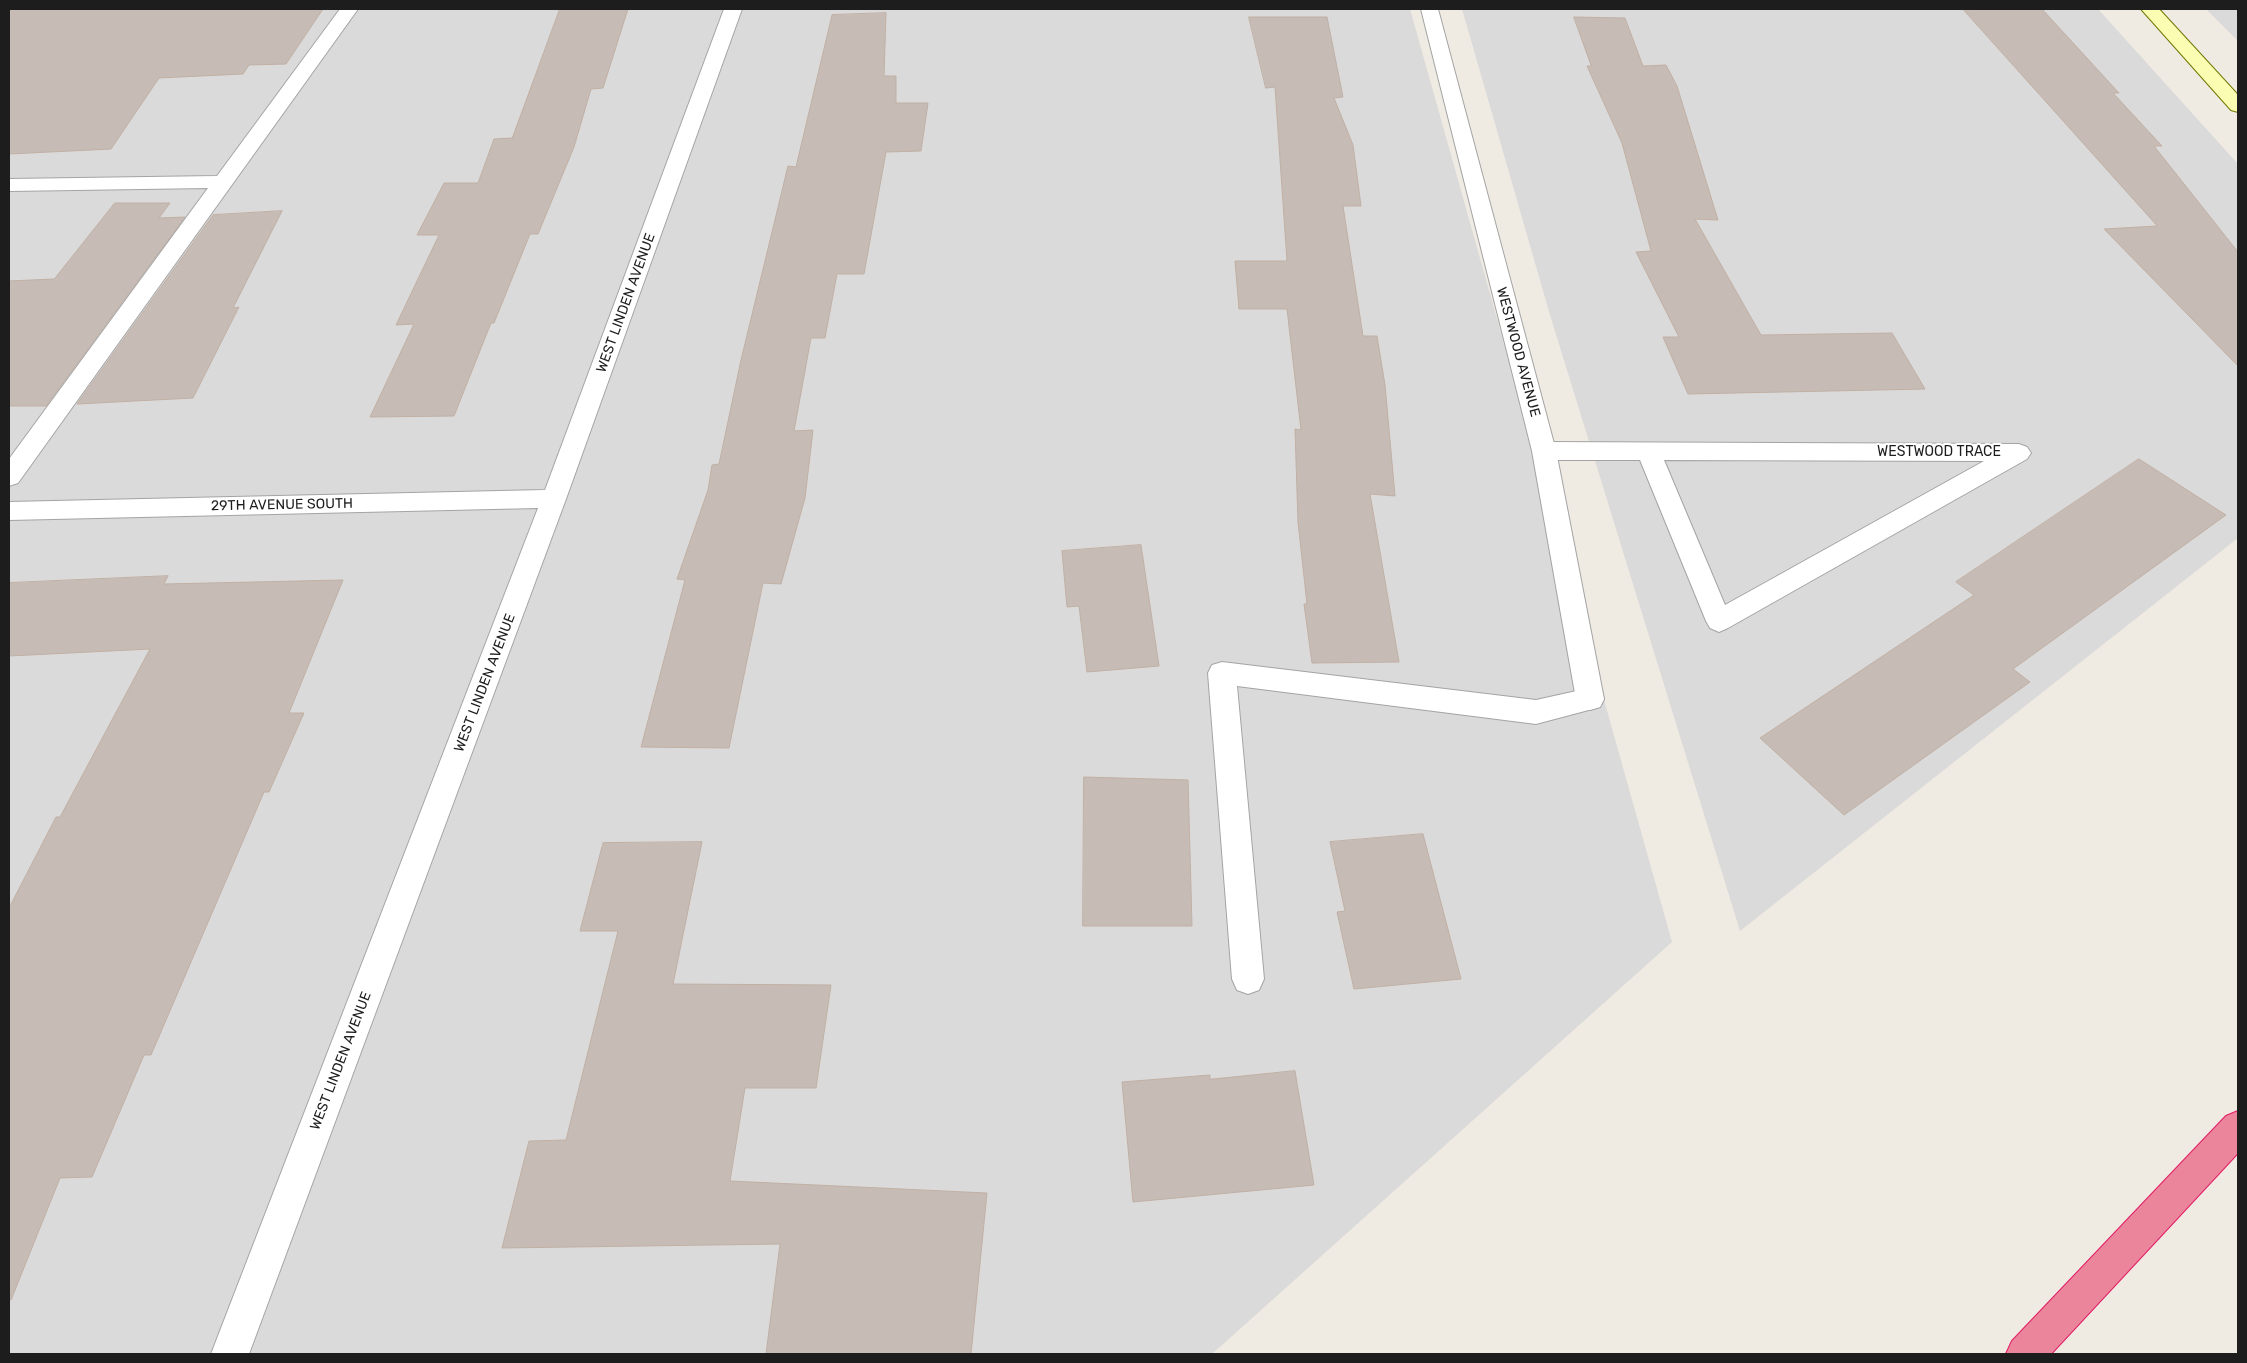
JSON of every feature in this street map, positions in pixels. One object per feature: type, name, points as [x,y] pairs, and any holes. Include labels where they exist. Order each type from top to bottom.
[{"type":"highway","points":[[2025,1354],[2238,1128]]},
{"type":"main road","points":[[2150,9],[2238,106]]},
{"type":"street","points":[[9,477],[349,9]]},
{"type":"street","name":"WEST LINDEN AVENUE","points":[[230,1354],[554,499],[733,9]]},
{"type":"street","name":"WESTWOOD AVENUE","points":[[1248,979],[1222,673],[1536,712],[1590,699],[1544,451],[1429,9]]},
{"type":"street","points":[[9,185],[225,182]]},
{"type":"street","name":"WESTWOOD TRACE","points":[[1544,451],[1648,451],[2019,452],[1719,621],[1648,451]]},
{"type":"street","name":"29TH AVENUE SOUTH","points":[[9,511],[554,499]]},
{"type":"shaded area","points":[[9,9],[1410,9],[1672,942],[1212,1354],[9,1354]]},
{"type":"shaded area","points":[[1462,9],[2098,9],[2238,164],[2238,538],[1740,931],[1550,315]]},
{"type":"shaded area","points":[[2206,9],[2238,9],[2238,41]]},
{"type":"building","points":[[9,9],[323,9],[286,64],[249,65],[243,74],[159,78],[111,149],[9,154]]},
{"type":"building","points":[[560,9],[628,9],[603,88],[591,89],[574,147],[538,234],[530,234],[494,323],[491,323],[454,416],[370,417],[414,324],[396,325],[439,235],[417,235],[444,183],[478,183],[494,139],[512,138]]},
{"type":"building","points":[[1963,9],[2042,9],[2119,93],[2113,93],[2162,146],[2154,146],[2238,252],[2238,366],[2104,229],[2157,226]]},
{"type":"building","points":[[886,13],[884,76],[896,76],[896,103],[928,103],[921,151],[886,152],[864,274],[837,274],[825,338],[811,338],[794,431],[813,430],[805,498],[781,584],[763,583],[729,748],[641,747],[685,580],[677,579],[708,490],[712,465],[719,464],[741,360],[788,166],[796,167],[832,15]]},
{"type":"building","points":[[1249,17],[1327,17],[1343,97],[1334,98],[1353,145],[1361,206],[1343,206],[1363,336],[1377,336],[1385,385],[1395,496],[1370,494],[1399,662],[1312,663],[1304,604],[1307,604],[1298,522],[1295,429],[1301,430],[1287,309],[1239,309],[1235,261],[1287,261],[1275,87],[1266,88]]},
{"type":"building","points":[[1574,17],[1625,18],[1643,66],[1666,65],[1677,86],[1718,220],[1695,219],[1761,335],[1892,333],[1925,389],[1688,394],[1663,337],[1679,337],[1636,252],[1651,251],[1622,143],[1587,66],[1591,66]]},
{"type":"building","points":[[115,203],[170,203],[159,218],[185,217],[46,406],[9,406],[9,281],[54,279]]},
{"type":"building","points":[[282,211],[233,308],[239,307],[193,398],[77,404],[213,215]]},
{"type":"building","points":[[2139,459],[2226,515],[2013,669],[2030,682],[1844,815],[1760,738],[1974,595],[1956,582]]},
{"type":"building","points":[[1141,545],[1159,666],[1087,672],[1079,606],[1067,607],[1062,551]]},
{"type":"building","points":[[168,576],[164,584],[343,580],[289,713],[304,713],[269,792],[264,792],[151,1055],[144,1055],[92,1177],[60,1178],[11,1300],[9,1299],[9,908],[56,817],[60,817],[150,649],[9,656],[9,583]]},
{"type":"building","points":[[1084,777],[1188,780],[1192,926],[1083,926]]},
{"type":"building","points":[[1423,834],[1461,979],[1354,989],[1337,912],[1345,911],[1330,842]]},
{"type":"building","points":[[702,842],[673,984],[831,985],[816,1088],[745,1088],[730,1181],[987,1193],[971,1354],[766,1354],[780,1244],[502,1248],[529,1141],[566,1140],[618,931],[580,931],[603,843]]},
{"type":"building","points":[[1295,1071],[1314,1185],[1133,1202],[1122,1082],[1210,1075],[1210,1079]]}]
